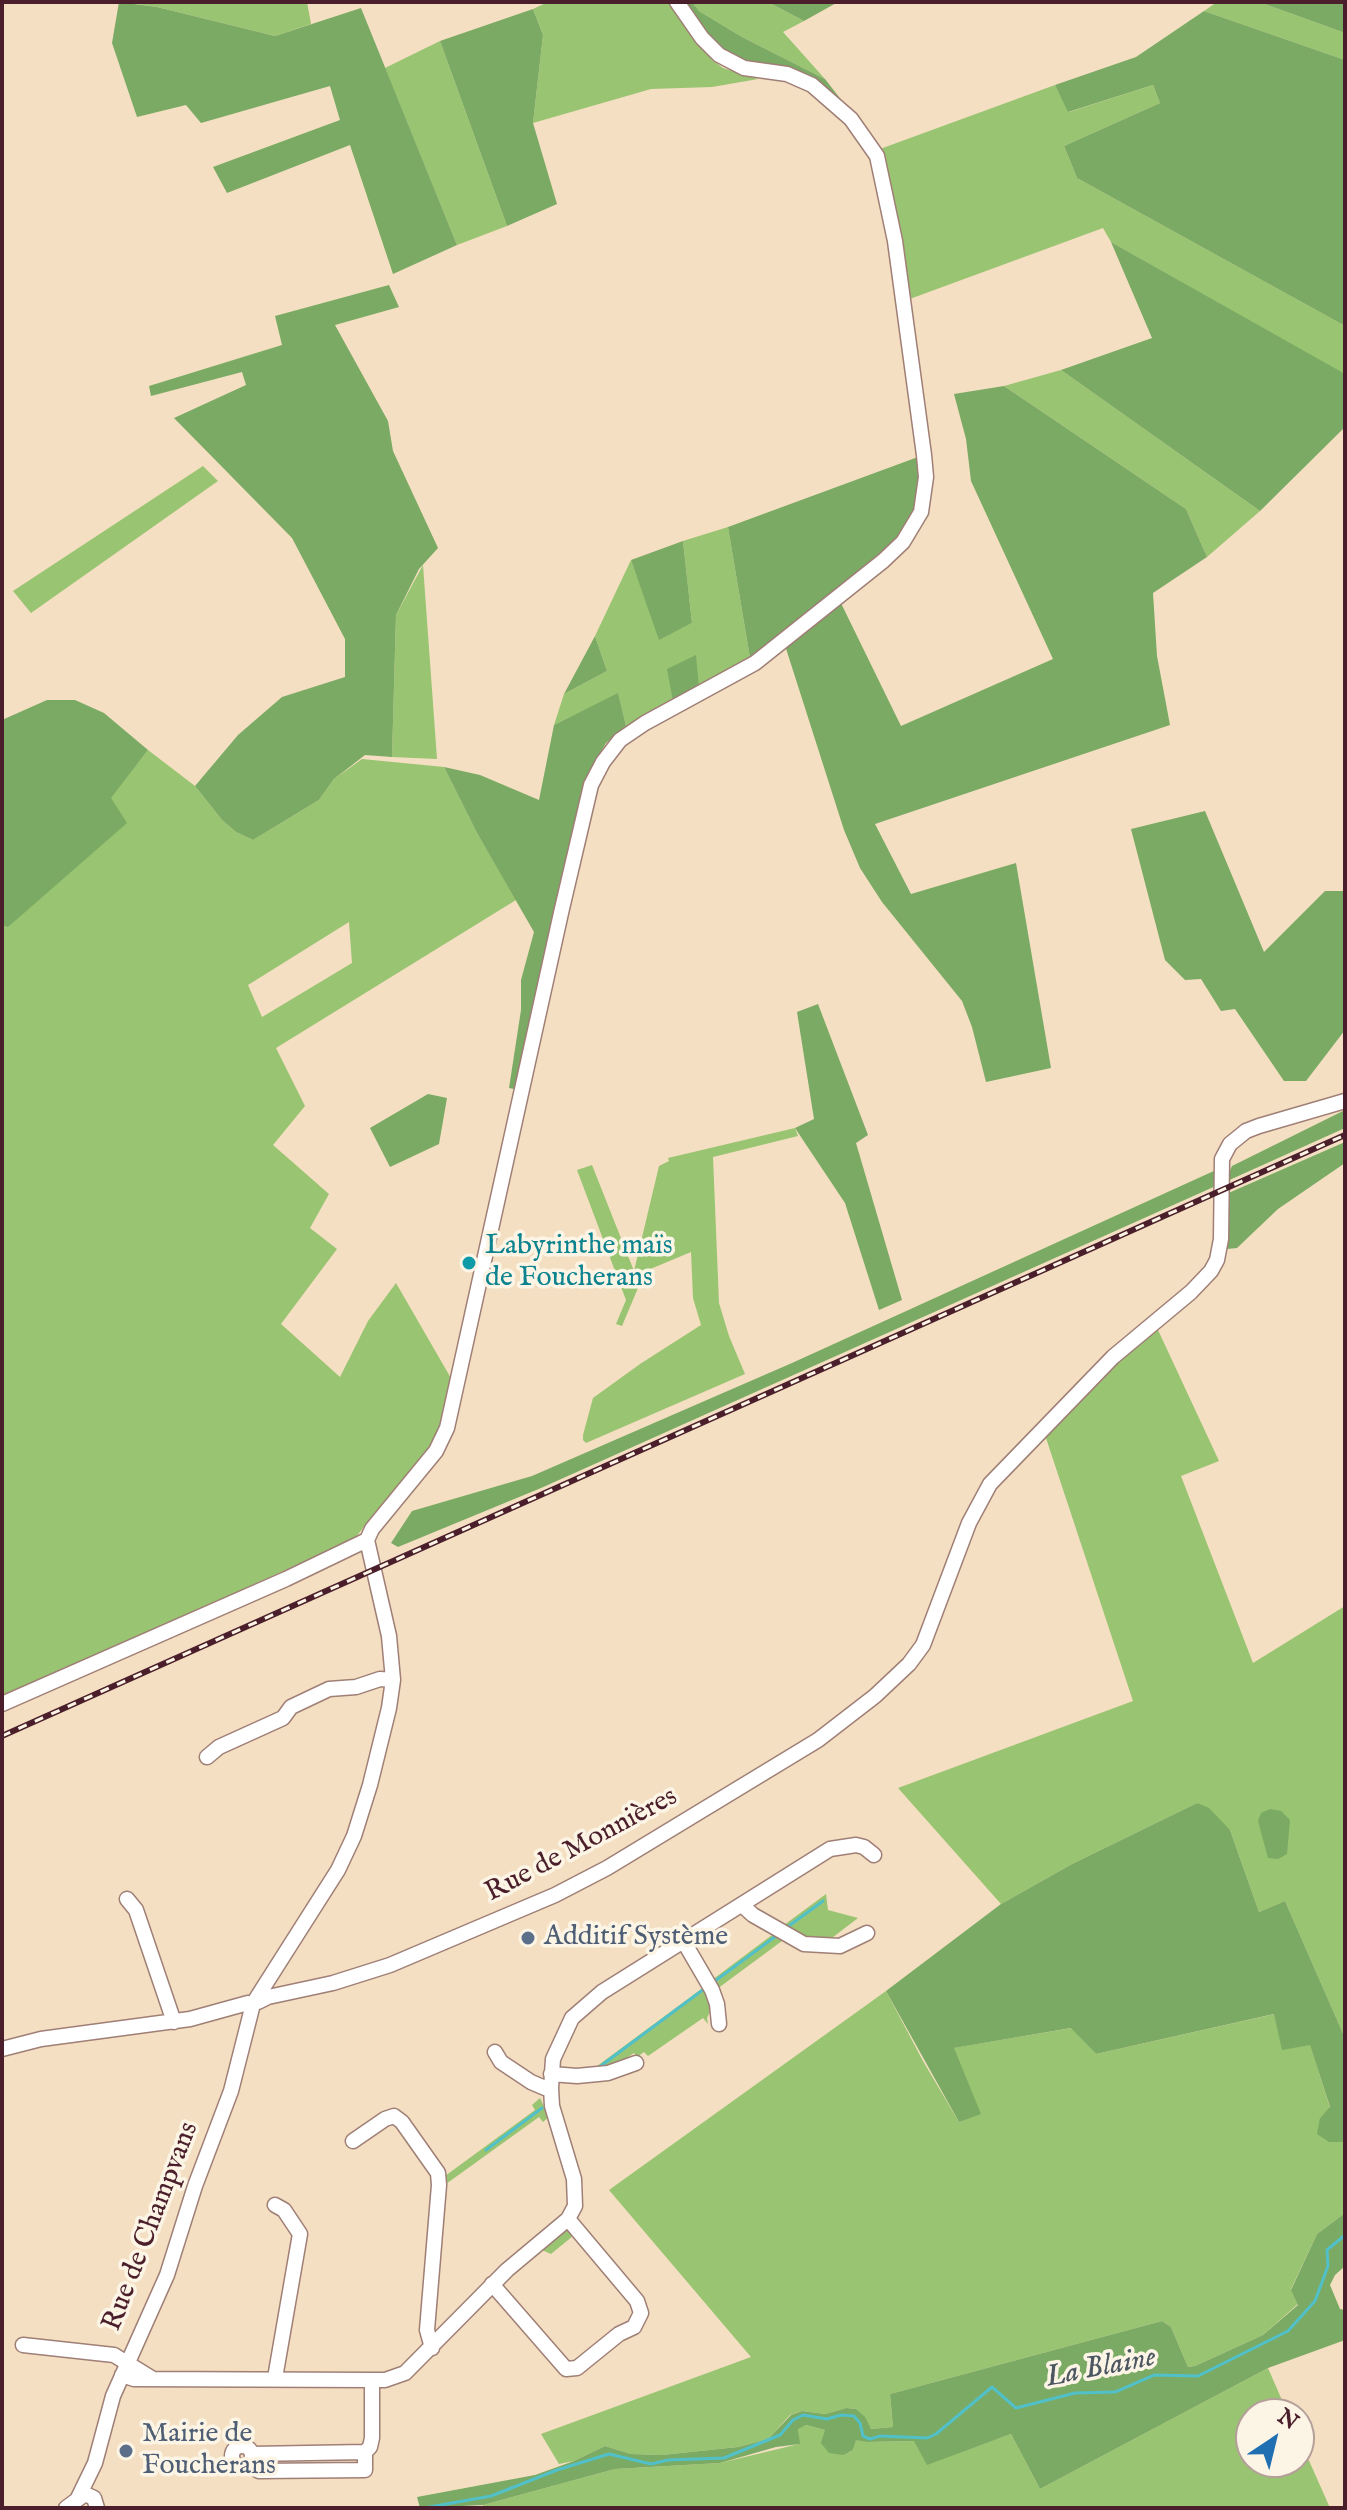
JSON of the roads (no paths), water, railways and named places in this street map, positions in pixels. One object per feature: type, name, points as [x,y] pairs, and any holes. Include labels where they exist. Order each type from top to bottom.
[{"type":"street","points":[[2,1704],[367,1540],[372,1529],[428,1462],[443,1440],[451,1415],[496,1199],[591,785],[620,740],[755,663],[862,580],[903,542],[921,512],[924,455],[895,241],[877,156],[851,119],[812,85],[787,74],[744,68],[719,55],[702,38],[677,2]]},
{"type":"street","name":"Rue de Monnières","points":[[254,2004],[288,1989],[333,1983],[390,1965],[555,1895],[620,1860],[836,1728],[886,1687],[916,1655],[930,1631],[969,1523],[990,1484],[1113,1357],[1191,1292],[1211,1271],[1217,1260],[1221,1239],[1222,1159],[1230,1144],[1246,1131],[1259,1126],[1345,1101]]},
{"type":"street","name":"Rue de Champvans","points":[[128,2372],[167,2275],[195,2186],[231,2091],[254,2004],[338,1870],[354,1836],[378,1755],[393,1680],[393,1662],[367,1540]]},
{"type":"street","points":[[207,1757],[219,1747],[283,1718],[291,1707],[329,1689],[356,1687],[380,1679],[393,1680]]},
{"type":"street","points":[[23,2345],[114,2355],[128,2372],[153,2379],[372,2380],[393,2378],[405,2373],[492,2284],[572,2213],[577,2196],[552,2106],[551,2081],[558,2045],[572,2018],[602,1992],[830,1849],[856,1845],[874,1855]]},
{"type":"street","points":[[127,1899],[136,1910],[174,2022]]},
{"type":"street","points":[[742,1905],[753,1915],[804,1944],[840,1946],[867,1933]]},
{"type":"street","points":[[684,1942],[712,1990],[719,2024]]},
{"type":"street","points":[[274,1973],[278,1984],[288,1989]]},
{"type":"street","points":[[2,2049],[41,2039],[174,2022],[228,2006],[254,2004]]},
{"type":"street","points":[[495,2052],[501,2062],[545,2088],[551,2081],[595,2075],[636,2063]]},
{"type":"street","points":[[353,2141],[394,2116],[402,2122],[438,2173],[427,2330],[432,2348]]},
{"type":"street","points":[[275,2205],[284,2210],[300,2234],[275,2378]]},
{"type":"street","points":[[492,2284],[566,2369],[577,2368],[619,2334],[634,2327],[641,2313],[637,2301],[572,2213]]},
{"type":"street","points":[[74,2504],[95,2463],[113,2396],[128,2372]]},
{"type":"street","points":[[250,2459],[259,2471],[365,2470],[365,2452],[372,2438],[372,2380]]},
{"type":"street","points":[[95,2463],[96,2506]]},
{"type":"street","points":[[74,2504],[88,2494],[96,2506]]},
{"type":"waterway","points":[[786,1928],[823,1901]]},
{"type":"waterway","points":[[715,1981],[776,1936]]},
{"type":"waterway","points":[[598,2068],[704,1989]]},
{"type":"waterway","points":[[486,2150],[542,2108]]},
{"type":"waterway","name":"La Blaine","points":[[424,2508],[491,2496],[609,2454],[651,2464],[668,2460],[724,2458],[780,2435],[793,2420],[803,2415],[827,2419],[841,2415],[854,2416],[860,2423],[863,2436],[870,2439],[880,2436],[927,2438],[936,2434],[992,2387],[1016,2408],[1075,2393],[1115,2392],[1154,2375],[1198,2376],[1288,2331],[1315,2301],[1328,2266],[1327,2250],[1345,2235]]},
{"type":"railway","points":[[2,1736],[1345,1135]]},
{"type":"place","name":"Labyrinthe maïs de Foucherans","points":[[469,1263]]},
{"type":"place","name":"Additif Système","points":[[528,1938]]},
{"type":"place","name":"Mairie de Foucherans","points":[[126,2451]]}]
